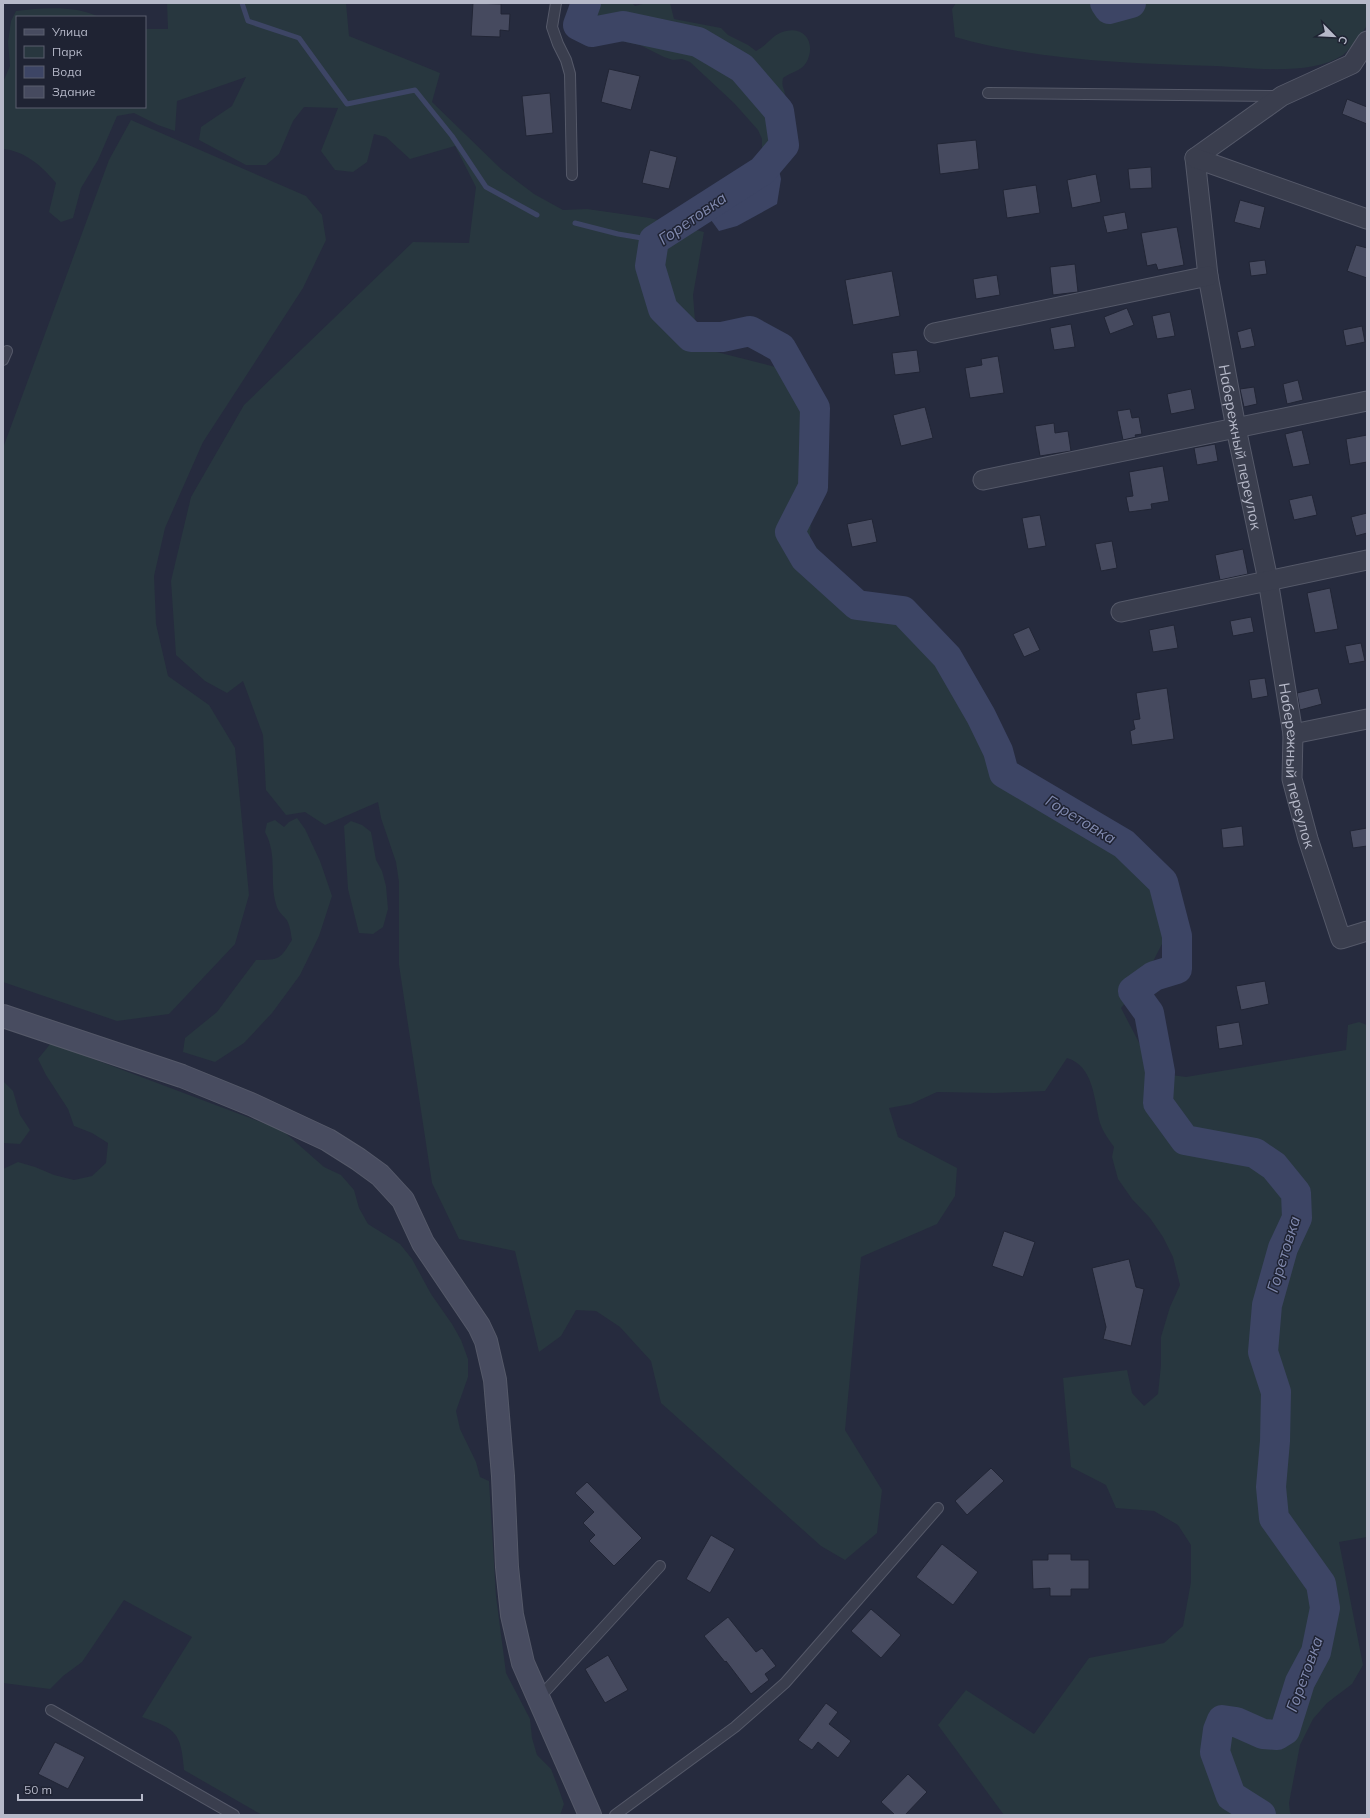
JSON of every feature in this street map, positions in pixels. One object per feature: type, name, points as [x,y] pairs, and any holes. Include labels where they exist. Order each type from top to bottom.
[{"type":"street","points":[[1195,158],[1282,96],[1352,64],[1367,41]]},
{"type":"street","points":[[1195,158],[1367,219]]},
{"type":"street","name":"Набережный переулок","points":[[1195,158],[1208,276],[1236,428],[1268,580],[1293,734],[1292,779],[1308,839],[1341,939],[1367,931]]},
{"type":"street","points":[[934,333],[1208,276]]},
{"type":"street","points":[[983,480],[1367,401]]},
{"type":"street","points":[[1120,612],[1367,560]]},
{"type":"street","points":[[1293,734],[1367,719]]},
{"type":"street","points":[[3,1016],[182,1076],[253,1105],[328,1140],[358,1159],[380,1175],[402,1200],[423,1243],[479,1326],[486,1341],[495,1380],[503,1476],[507,1567],[512,1615],[523,1663],[590,1815]]},
{"type":"lane","points":[[556,3],[552,27],[566,60],[570,74],[572,175]]},
{"type":"lane","points":[[988,93],[1282,96]]},
{"type":"lane","points":[[615,1815],[735,1727],[785,1683],[938,1508]]},
{"type":"lane","points":[[538,1699],[660,1566]]},
{"type":"lane","points":[[51,1710],[234,1815]]},
{"type":"green space","points":[[167,3],[346,3],[349,36],[440,73],[432,102],[501,169],[534,194],[563,210],[587,209],[650,218],[704,232],[693,295],[697,347],[795,372],[808,409],[813,475],[810,539],[839,576],[923,639],[966,685],[994,720],[989,761],[1071,822],[1102,848],[1147,873],[1166,906],[1162,944],[1142,983],[1121,1008],[1145,1054],[1149,1072],[1186,1077],[1346,1050],[1348,1025],[1359,1022],[1367,1025],[1367,1537],[1339,1542],[1363,1665],[1352,1684],[1327,1703],[1313,1719],[1300,1745],[1289,1803],[1290,1813],[1293,1815],[1004,1815],[938,1725],[966,1690],[1034,1734],[1089,1658],[1164,1643],[1183,1626],[1191,1582],[1191,1545],[1178,1525],[1154,1511],[1116,1508],[1106,1485],[1071,1467],[1063,1378],[1127,1370],[1132,1393],[1144,1406],[1158,1394],[1161,1365],[1161,1337],[1170,1307],[1180,1285],[1173,1257],[1163,1237],[1150,1218],[1132,1199],[1118,1179],[1112,1157],[1114,1147],[1104,1133],[1100,1123],[1094,1094],[1088,1076],[1083,1068],[1076,1062],[1067,1058],[1045,1091],[995,1093],[937,1092],[911,1104],[889,1108],[898,1137],[957,1168],[955,1196],[937,1224],[861,1257],[845,1430],[882,1490],[877,1533],[845,1560],[821,1546],[661,1403],[651,1361],[620,1327],[596,1311],[576,1310],[561,1336],[539,1352],[515,1251],[459,1239],[432,1183],[399,965],[399,882],[396,862],[381,818],[378,802],[325,825],[305,812],[286,815],[266,790],[263,735],[243,681],[227,693],[205,681],[176,655],[171,581],[191,497],[244,405],[413,242],[469,243],[476,187],[455,146],[410,159],[386,137],[374,134],[367,162],[353,172],[335,170],[321,151],[338,108],[304,107],[293,121],[279,154],[266,165],[246,165],[199,140],[201,127],[232,106],[246,77],[177,101],[175,131],[158,125],[134,113],[117,116],[98,160],[81,188],[73,218],[61,222],[49,212],[56,183],[39,165],[26,156],[11,150],[3,149],[3,82],[10,66],[8,42],[11,21],[16,11],[58,8],[89,13],[96,16],[16,16],[16,108],[146,108],[146,29],[168,29]]},
{"type":"green space","points":[[573,3],[632,3],[635,6],[646,3],[670,3],[674,19],[721,28],[728,35],[748,45],[756,51],[781,32],[793,30],[804,34],[810,44],[809,57],[804,66],[783,78],[782,84],[785,96],[783,106],[784,137],[783,143],[777,155],[768,157],[762,149],[762,139],[758,130],[734,103],[690,62],[682,59],[673,60],[664,57],[640,45],[611,39],[576,39],[568,34],[566,26]]},
{"type":"green space","points":[[956,3],[1367,3],[1367,24],[1353,45],[1343,55],[1330,62],[1315,66],[1264,69],[1149,64],[1051,56],[987,45],[955,37],[952,9]]},
{"type":"green space","points":[[131,120],[306,196],[322,215],[326,240],[303,288],[203,442],[165,528],[154,576],[156,624],[168,676],[209,705],[235,748],[249,895],[235,944],[169,1014],[117,1021],[3,982],[3,448],[109,160]]},
{"type":"green space","points":[[297,818],[305,829],[320,861],[332,896],[319,936],[300,975],[272,1013],[244,1043],[215,1062],[183,1052],[185,1038],[217,1012],[256,960],[275,959],[282,955],[292,940],[286,919],[279,911],[276,904],[273,886],[271,850],[265,832],[267,823],[275,820],[284,827],[289,822]]},
{"type":"green space","points":[[351,821],[362,825],[371,832],[376,860],[382,871],[386,886],[388,909],[383,927],[373,934],[359,933],[348,889],[344,826]]},
{"type":"green space","points":[[51,1043],[282,1130],[324,1167],[341,1175],[354,1190],[359,1208],[368,1224],[400,1244],[412,1259],[431,1294],[452,1324],[461,1340],[468,1359],[468,1377],[456,1411],[460,1429],[476,1462],[480,1477],[489,1481],[496,1596],[506,1673],[530,1719],[532,1738],[537,1755],[551,1769],[558,1787],[564,1804],[560,1815],[262,1815],[184,1770],[181,1747],[175,1734],[162,1725],[142,1717],[192,1637],[124,1600],[82,1662],[63,1676],[50,1689],[3,1683],[3,1169],[18,1162],[54,1175],[74,1180],[92,1176],[106,1163],[108,1143],[92,1133],[74,1126],[68,1109],[46,1075],[38,1059]]},
{"type":"green space","points":[[3,1081],[13,1091],[20,1115],[30,1130],[20,1144],[3,1143]]},
{"type":"water","points":[[763,161],[779,170],[781,179],[777,204],[737,226],[719,231],[711,220],[713,195],[746,169]]},
{"type":"building","points":[[473,3],[501,4],[501,14],[510,14],[509,31],[500,30],[500,37],[471,36]]},
{"type":"building","points":[[609,69],[640,76],[631,110],[601,102]]},
{"type":"building","points":[[550,93],[553,133],[526,136],[522,96]]},
{"type":"building","points":[[1347,99],[1367,107],[1367,124],[1342,114]]},
{"type":"building","points":[[976,140],[979,169],[940,174],[937,144]]},
{"type":"building","points":[[650,150],[677,157],[669,189],[642,183]]},
{"type":"building","points":[[1151,167],[1152,188],[1130,189],[1128,169]]},
{"type":"building","points":[[1096,174],[1101,202],[1072,208],[1067,180]]},
{"type":"building","points":[[1036,185],[1040,213],[1007,218],[1003,190]]},
{"type":"building","points":[[1240,200],[1265,207],[1260,229],[1234,222]]},
{"type":"building","points":[[1125,212],[1128,229],[1107,233],[1103,216]]},
{"type":"building","points":[[1177,227],[1184,265],[1158,270],[1156,264],[1147,266],[1141,233]]},
{"type":"building","points":[[1356,245],[1367,248],[1367,278],[1347,271]]},
{"type":"building","points":[[1265,260],[1267,274],[1251,276],[1249,262]]},
{"type":"building","points":[[1075,264],[1078,292],[1053,295],[1050,267]]},
{"type":"building","points":[[892,271],[900,316],[853,325],[845,280]]},
{"type":"building","points":[[997,275],[1000,295],[976,299],[973,279]]},
{"type":"building","points":[[1127,308],[1134,325],[1110,334],[1104,317]]},
{"type":"building","points":[[1170,312],[1175,336],[1157,339],[1152,316]]},
{"type":"building","points":[[1071,324],[1075,347],[1054,350],[1050,328]]},
{"type":"building","points":[[1362,326],[1365,342],[1346,346],[1343,330]]},
{"type":"building","points":[[1251,328],[1255,346],[1241,349],[1237,332]]},
{"type":"building","points":[[917,350],[920,372],[895,375],[892,353]]},
{"type":"building","points":[[998,356],[1004,393],[970,398],[965,368],[982,365],[981,359]]},
{"type":"building","points":[[1298,380],[1303,400],[1287,404],[1283,384]]},
{"type":"building","points":[[1254,387],[1257,404],[1244,407],[1240,389]]},
{"type":"building","points":[[1191,389],[1195,409],[1171,414],[1167,394]]},
{"type":"building","points":[[925,407],[933,438],[901,446],[893,415]]},
{"type":"building","points":[[1130,409],[1132,418],[1139,417],[1142,434],[1123,440],[1117,411]]},
{"type":"building","points":[[1054,423],[1055,433],[1068,431],[1071,451],[1040,456],[1035,426]]},
{"type":"building","points":[[1302,430],[1310,464],[1293,467],[1285,434]]},
{"type":"building","points":[[1367,435],[1367,462],[1350,465],[1346,439]]},
{"type":"building","points":[[1215,444],[1218,461],[1197,465],[1194,448]]},
{"type":"building","points":[[1163,466],[1169,501],[1151,504],[1152,509],[1129,512],[1126,497],[1133,496],[1129,472]]},
{"type":"building","points":[[1312,495],[1317,515],[1294,520],[1289,500]]},
{"type":"building","points":[[1367,513],[1367,533],[1356,536],[1351,517]]},
{"type":"building","points":[[1040,515],[1046,546],[1028,549],[1022,518]]},
{"type":"building","points":[[872,519],[877,542],[852,547],[847,524]]},
{"type":"building","points":[[1112,541],[1117,568],[1101,571],[1095,544]]},
{"type":"building","points":[[1243,549],[1248,574],[1220,580],[1215,555]]},
{"type":"building","points":[[1330,588],[1338,629],[1315,633],[1307,593]]},
{"type":"building","points":[[1251,617],[1254,632],[1233,636],[1230,621]]},
{"type":"building","points":[[1174,625],[1178,648],[1153,652],[1149,630]]},
{"type":"building","points":[[1029,627],[1040,650],[1024,657],[1013,634]]},
{"type":"building","points":[[1361,643],[1365,661],[1349,664],[1345,646]]},
{"type":"building","points":[[1265,678],[1268,696],[1252,699],[1249,680]]},
{"type":"building","points":[[1167,688],[1174,739],[1132,745],[1130,731],[1135,729],[1133,720],[1140,719],[1136,693]]},
{"type":"building","points":[[1318,688],[1322,704],[1300,710],[1297,693]]},
{"type":"building","points":[[1242,826],[1244,846],[1223,848],[1221,829]]},
{"type":"building","points":[[1367,828],[1367,846],[1353,848],[1350,831]]},
{"type":"building","points":[[1265,981],[1269,1004],[1241,1010],[1236,986]]},
{"type":"building","points":[[1239,1022],[1243,1045],[1219,1049],[1216,1026]]},
{"type":"building","points":[[1004,1231],[1035,1242],[1023,1277],[992,1266]]},
{"type":"building","points":[[1129,1259],[1136,1287],[1144,1289],[1131,1346],[1103,1339],[1106,1327],[1092,1268]]},
{"type":"building","points":[[991,1468],[1004,1481],[967,1515],[955,1501]]},
{"type":"building","points":[[587,1482],[642,1538],[614,1566],[589,1541],[595,1535],[583,1523],[594,1512],[575,1493]]},
{"type":"building","points":[[711,1535],[735,1549],[710,1593],[686,1579]]},
{"type":"building","points":[[942,1544],[978,1572],[953,1605],[916,1577]]},
{"type":"building","points":[[1048,1554],[1071,1554],[1071,1560],[1089,1560],[1089,1589],[1071,1589],[1071,1596],[1050,1596],[1050,1588],[1033,1589],[1032,1560],[1048,1560]]},
{"type":"building","points":[[871,1609],[901,1635],[881,1658],[851,1631]]},
{"type":"building","points":[[728,1617],[756,1652],[762,1648],[776,1666],[765,1674],[769,1680],[751,1694],[726,1661],[725,1662],[704,1636]]},
{"type":"building","points":[[608,1655],[628,1690],[605,1703],[585,1669]]},
{"type":"building","points":[[826,1703],[838,1712],[829,1724],[851,1741],[838,1758],[818,1742],[812,1750],[798,1740]]},
{"type":"building","points":[[55,1742],[85,1757],[68,1789],[38,1774]]},
{"type":"building","points":[[908,1774],[927,1792],[905,1815],[895,1815],[881,1802]]},
{"type":"waterway","points":[[242,3],[248,21],[299,38],[347,104],[415,90],[452,136],[486,187],[537,215]]},
{"type":"waterway","name":"Горетовка","points":[[586,3],[578,25],[592,32],[623,26],[698,42],[742,68],[779,111],[784,145],[762,171],[654,240],[650,266],[663,309],[691,337],[722,337],[750,331],[781,348],[815,408],[813,487],[790,532],[805,558],[857,605],[903,611],[947,657],[981,716],[998,751],[1004,773],[1124,844],[1163,882],[1177,936],[1177,969],[1154,976],[1133,991],[1149,1013],[1160,1072],[1158,1103],[1185,1140],[1255,1153],[1274,1166],[1296,1193],[1297,1218],[1283,1248],[1267,1305],[1263,1352],[1276,1392],[1275,1441],[1271,1487],[1274,1518],[1321,1584],[1325,1608],[1316,1652],[1300,1682],[1285,1730],[1277,1735],[1263,1734],[1236,1722],[1222,1720],[1218,1730],[1215,1752],[1231,1796],[1261,1815]]},
{"type":"waterway","name":"Горетовка","points":[[1105,3],[1109,9],[1131,3]]},
{"type":"waterway","points":[[575,223],[618,234],[654,240]]}]
